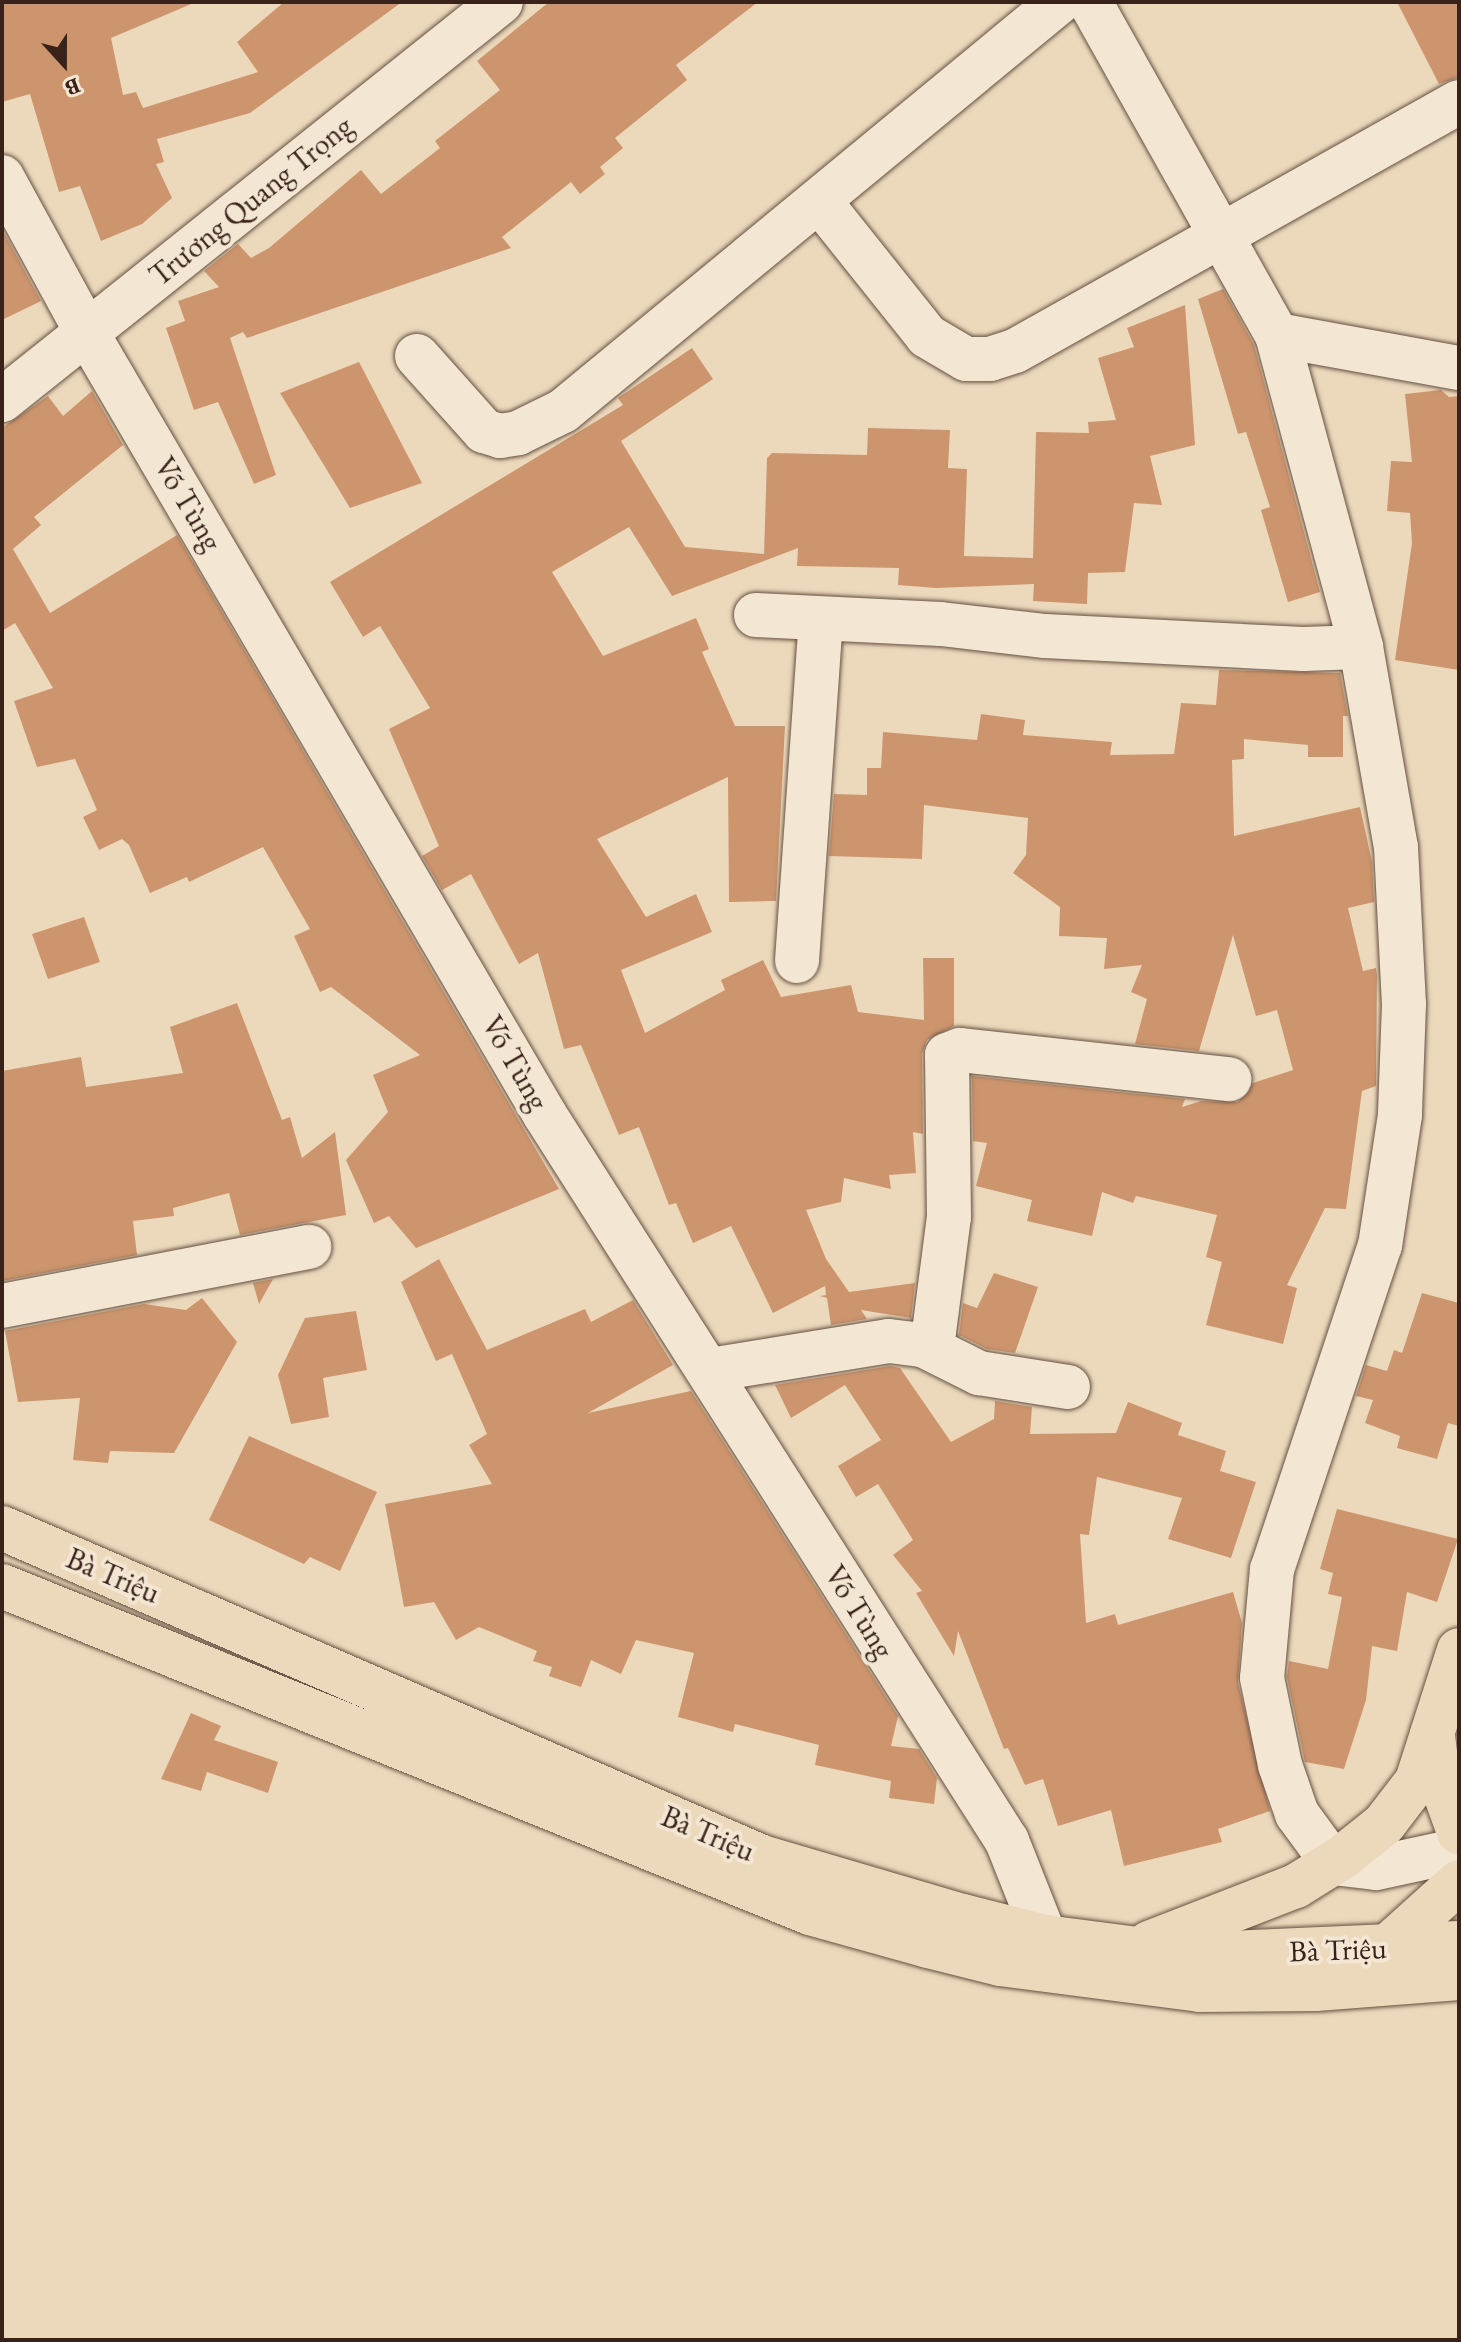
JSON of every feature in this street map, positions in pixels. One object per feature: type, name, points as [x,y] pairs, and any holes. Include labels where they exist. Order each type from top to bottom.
[{"type":"main road","name":"Bà Triệu","points":[[2,1528],[762,1857],[1045,1937],[1184,1955],[1387,1949],[1459,1943]]},
{"type":"main road","name":"Bà Triệu","points":[[2,1586],[810,1913],[1000,1964],[1200,1990],[1285,1990],[1459,1978]]},
{"type":"main road","points":[[1132,1948],[1283,1892],[1333,1863],[1392,1813],[1417,1781],[1459,1650]]},
{"type":"main road","points":[[1432,1734],[1438,1774],[1459,1832]]},
{"type":"main road","points":[[1285,1990],[1333,1978],[1387,1949],[1459,1882]]},
{"type":"street","name":"Trương Quang Trọng","points":[[2,400],[501,2]]},
{"type":"street","points":[[417,356],[484,431],[500,436],[518,433],[563,411],[821,203],[1059,2]]},
{"type":"street","points":[[1090,2],[1224,233],[1277,335],[1361,647],[1396,847],[1404,1004],[1400,1115],[1380,1245],[1272,1569],[1262,1678],[1280,1765],[1297,1814],[1333,1863],[1376,1868],[1459,1850]]},
{"type":"street","points":[[821,203],[927,336],[966,359],[990,359],[1015,351],[1459,102]]},
{"type":"street","name":"Võ Tùng","points":[[2,177],[87,333],[545,1115],[1007,1841],[1045,1937]]},
{"type":"street","points":[[1277,335],[1459,368]]},
{"type":"street","points":[[756,615],[1251,647],[1361,647]]},
{"type":"street","points":[[797,961],[821,620]]},
{"type":"street","points":[[923,1345],[938,1319],[949,1217],[947,1055],[960,1050],[1229,1079]]},
{"type":"street","points":[[2,1306],[309,1247]]},
{"type":"street","points":[[710,1370],[889,1341],[923,1345],[979,1373],[1068,1387]]},
{"type":"building","points":[[2,2],[196,2],[111,38],[123,95],[136,92],[143,108],[258,72],[237,42],[284,2],[402,2],[250,113],[157,139],[164,162],[156,164],[172,198],[142,224],[101,241],[80,186],[59,192],[30,94],[2,102]]},
{"type":"building","points":[[549,2],[758,2],[676,65],[687,80],[615,138],[623,148],[600,167],[605,174],[580,194],[571,182],[502,237],[511,248],[247,338],[243,332],[230,338],[276,475],[254,484],[218,402],[194,410],[166,328],[185,321],[178,301],[219,287],[204,271],[238,244],[251,258],[269,248],[361,170],[381,194],[440,148],[435,141],[500,90],[477,61]]},
{"type":"building","points":[[1397,2],[1459,2],[1459,77],[1439,84]]},
{"type":"building","points":[[2,229],[41,301],[2,320]]},
{"type":"building","points":[[1223,289],[1254,345],[1320,592],[1288,602],[1261,510],[1270,507],[1246,432],[1238,434],[1198,299]]},
{"type":"building","points":[[1185,305],[1195,445],[1150,456],[1162,505],[1134,503],[1125,572],[1088,573],[1087,604],[1033,601],[1034,584],[936,588],[898,585],[899,568],[797,566],[798,548],[672,596],[629,527],[552,572],[603,656],[696,618],[709,649],[702,652],[735,726],[785,726],[776,901],[729,902],[728,777],[597,839],[646,917],[696,894],[712,932],[621,970],[645,1033],[725,990],[721,980],[763,960],[781,997],[851,985],[858,1012],[924,1020],[923,958],[954,958],[954,1026],[927,1040],[922,1054],[923,1134],[913,1132],[916,1173],[889,1175],[891,1189],[844,1178],[841,1202],[806,1210],[826,1259],[849,1292],[915,1283],[911,1318],[861,1310],[867,1319],[831,1325],[827,1298],[820,1296],[826,1295],[825,1286],[773,1313],[731,1226],[693,1243],[676,1203],[669,1205],[639,1127],[619,1135],[581,1045],[564,1049],[538,953],[519,964],[471,874],[442,890],[422,856],[439,846],[389,729],[430,708],[380,626],[363,637],[330,582],[623,405],[618,398],[692,348],[713,379],[621,441],[685,547],[764,554],[767,458],[772,453],[867,455],[868,428],[950,430],[948,468],[967,469],[964,556],[1033,558],[1036,432],[1089,433],[1088,422],[1116,420],[1098,358],[1134,347],[1127,328]]},
{"type":"building","points":[[359,362],[422,483],[350,508],[280,393]]},
{"type":"building","points":[[1441,390],[1449,397],[1459,396],[1459,670],[1395,660],[1412,543],[1410,513],[1387,511],[1391,461],[1412,462],[1405,394]]},
{"type":"building","points":[[92,391],[123,445],[34,517],[41,525],[13,549],[50,613],[177,535],[559,1189],[416,1248],[389,1216],[374,1223],[346,1160],[388,1112],[373,1075],[420,1055],[331,987],[320,992],[294,936],[310,929],[263,847],[189,882],[187,877],[150,893],[129,845],[122,839],[99,850],[83,817],[97,810],[75,759],[37,767],[14,701],[53,688],[15,623],[2,631],[2,428],[48,396],[63,416]]},
{"type":"building","points":[[1219,670],[1340,673],[1348,716],[1343,716],[1343,757],[1308,757],[1308,745],[1244,739],[1244,759],[1232,760],[1234,836],[1360,807],[1372,862],[1374,902],[1348,908],[1363,971],[1376,968],[1376,1086],[1362,1091],[1346,1209],[1325,1208],[1287,1285],[1297,1288],[1283,1344],[1206,1325],[1222,1262],[1206,1257],[1217,1215],[1136,1196],[1133,1203],[1102,1192],[1092,1236],[1027,1221],[1032,1200],[976,1186],[987,1143],[973,1141],[972,1076],[1185,1099],[1182,1107],[1201,1101],[1238,1102],[1253,1083],[1293,1070],[1277,1010],[1256,1016],[1233,935],[1199,1051],[1135,1044],[1147,999],[1131,992],[1142,965],[1104,969],[1107,938],[1059,936],[1060,907],[1013,873],[1026,855],[1028,818],[924,805],[922,859],[829,856],[834,794],[867,795],[867,768],[881,768],[883,732],[977,740],[981,714],[1025,720],[1023,735],[1112,742],[1110,755],[1174,754],[1181,703],[1216,705]]},
{"type":"building","points":[[84,917],[100,962],[48,979],[32,934]]},
{"type":"building","points":[[237,1003],[282,1120],[290,1117],[302,1158],[335,1132],[346,1215],[240,1235],[229,1193],[173,1208],[174,1216],[133,1221],[137,1255],[2,1281],[2,1071],[81,1057],[86,1087],[183,1073],[170,1027]]},
{"type":"building","points":[[439,1259],[487,1350],[585,1309],[591,1322],[633,1300],[673,1365],[588,1413],[691,1391],[898,1716],[891,1746],[919,1749],[937,1778],[934,1804],[889,1798],[891,1781],[815,1765],[819,1745],[735,1724],[733,1732],[678,1717],[694,1653],[636,1640],[621,1674],[591,1660],[581,1687],[549,1676],[552,1667],[533,1661],[537,1651],[479,1627],[456,1640],[434,1602],[404,1607],[385,1504],[492,1484],[469,1445],[487,1434],[452,1354],[436,1361],[401,1282]]},
{"type":"building","points":[[994,1273],[1038,1287],[1015,1353],[987,1349],[959,1335],[963,1303],[977,1308]]},
{"type":"building","points":[[273,1279],[259,1304],[253,1283]]},
{"type":"building","points":[[1422,1293],[1459,1303],[1459,1426],[1448,1423],[1437,1459],[1397,1448],[1400,1436],[1365,1423],[1373,1400],[1356,1396],[1366,1365],[1387,1371],[1394,1350],[1402,1353]]},
{"type":"building","points":[[202,1298],[237,1342],[174,1453],[110,1451],[108,1463],[73,1460],[80,1398],[18,1402],[5,1331],[144,1304],[186,1310]]},
{"type":"building","points":[[356,1311],[367,1370],[323,1378],[329,1417],[291,1424],[278,1375],[305,1318]]},
{"type":"building","points":[[890,1366],[900,1368],[951,1442],[994,1419],[995,1401],[1032,1407],[1030,1434],[1116,1433],[1128,1402],[1182,1423],[1178,1435],[1226,1451],[1220,1471],[1256,1482],[1231,1558],[1168,1539],[1182,1498],[1097,1477],[1089,1535],[1080,1534],[1086,1623],[1115,1614],[1118,1625],[1233,1592],[1242,1623],[1238,1683],[1270,1811],[1218,1829],[1222,1842],[1124,1866],[1111,1810],[1058,1826],[1043,1779],[1025,1785],[1008,1748],[1004,1749],[958,1631],[954,1656],[916,1593],[922,1591],[893,1555],[913,1540],[878,1484],[856,1497],[838,1466],[881,1440],[845,1385],[791,1418],[775,1385]]},
{"type":"building","points":[[249,1436],[377,1492],[340,1571],[310,1557],[304,1564],[209,1520]]},
{"type":"building","points":[[1337,1509],[1458,1539],[1437,1602],[1407,1592],[1397,1651],[1372,1646],[1366,1700],[1344,1769],[1305,1762],[1287,1677],[1289,1661],[1328,1669],[1342,1597],[1328,1594],[1333,1573],[1320,1569]]},
{"type":"building","points":[[191,1713],[221,1726],[214,1740],[278,1762],[268,1793],[207,1772],[201,1791],[161,1779]]}]
